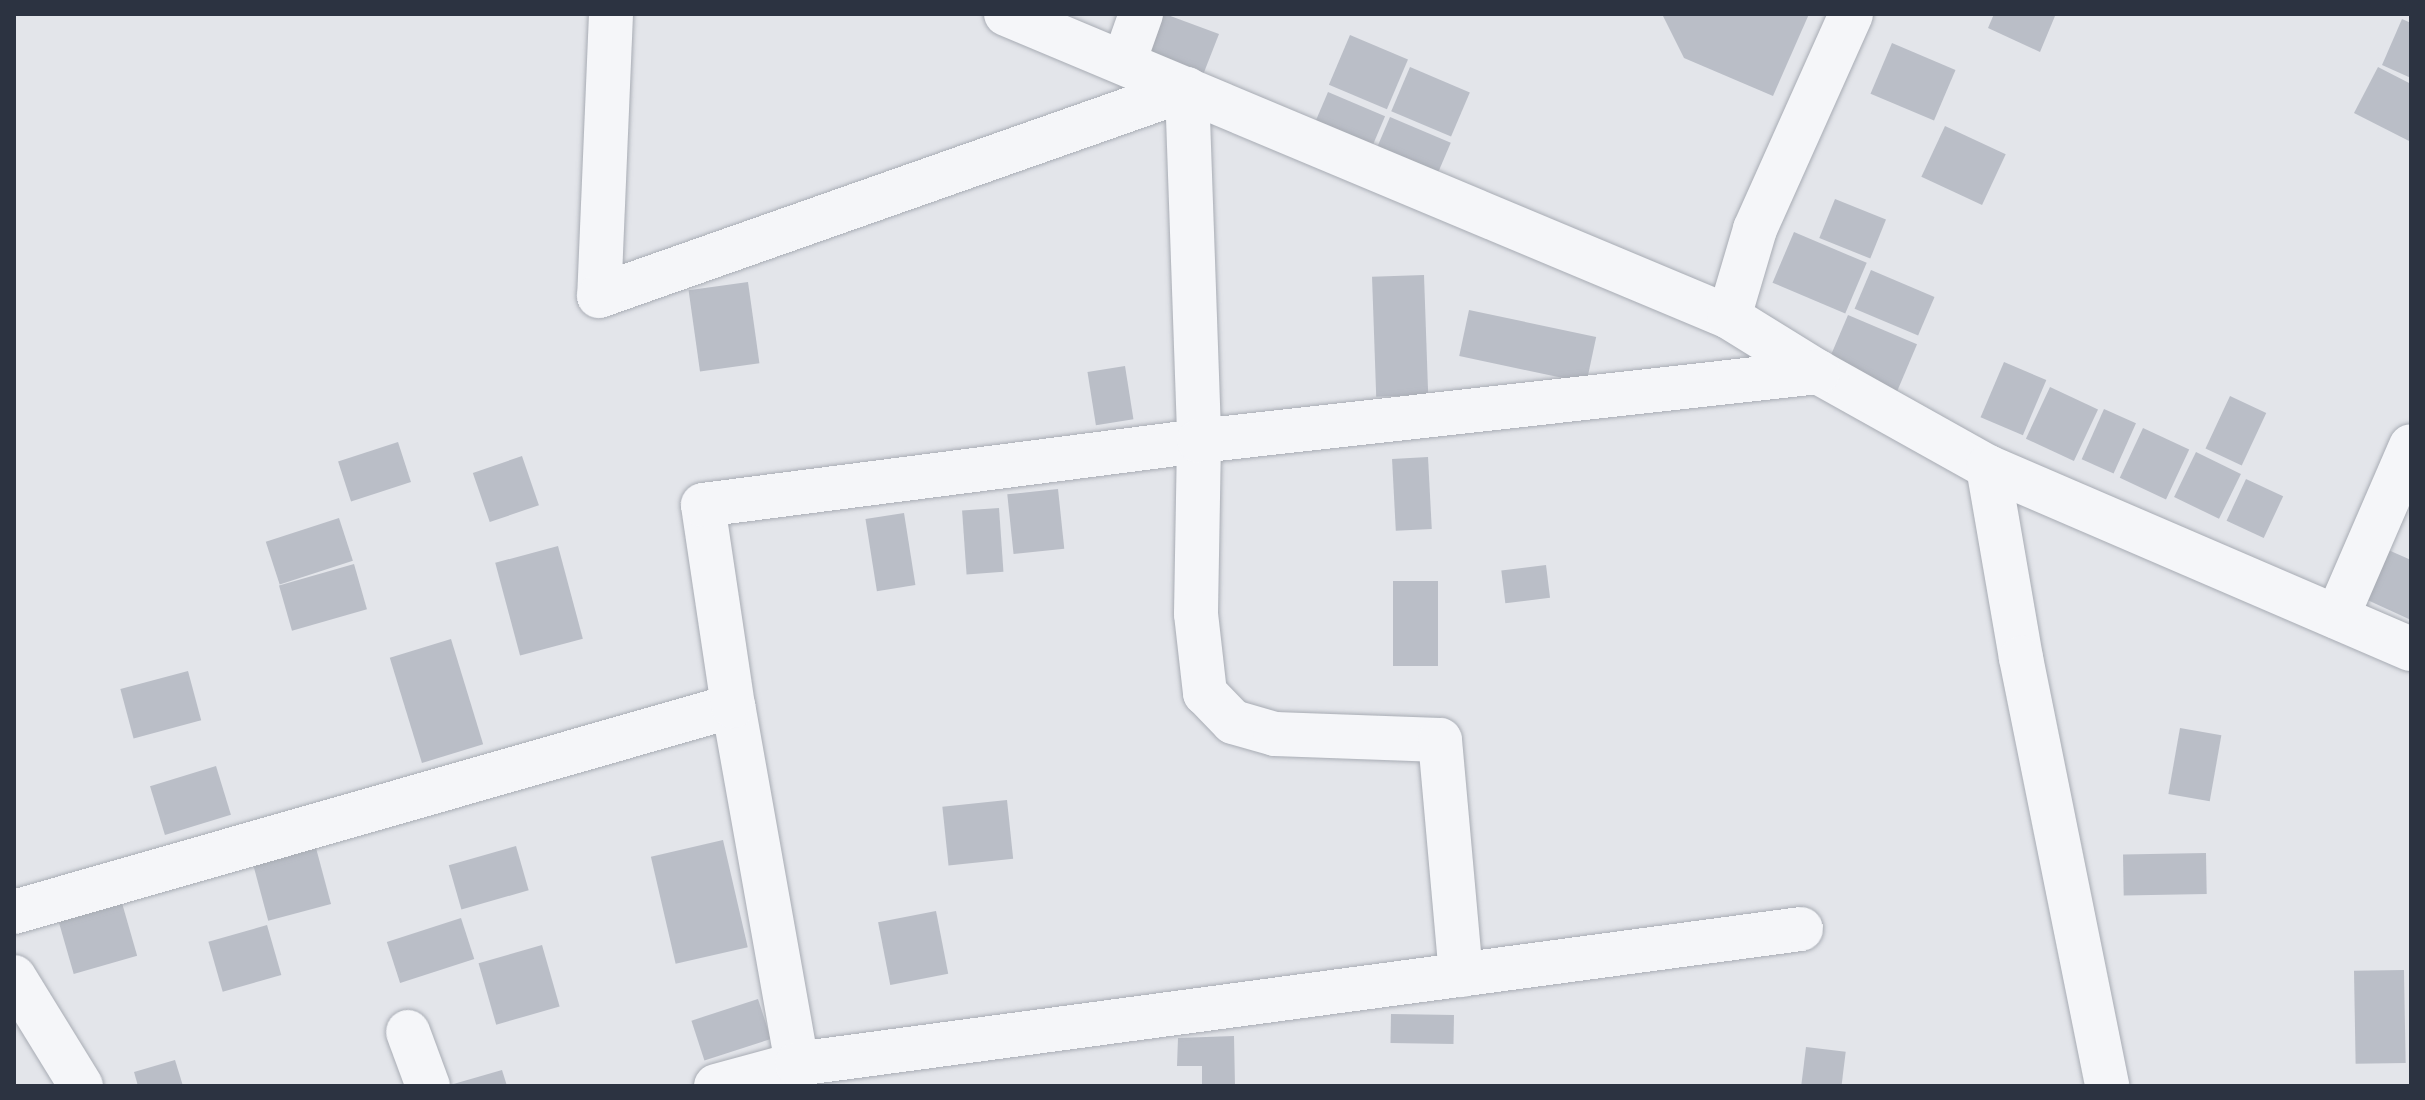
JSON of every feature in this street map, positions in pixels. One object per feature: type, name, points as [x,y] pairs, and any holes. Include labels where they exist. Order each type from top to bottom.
[{"type":"street","points":[[611,14],[599,296],[1187,89]]},
{"type":"street","points":[[1006,14],[1056,38],[1124,62],[1729,317],[1818,372],[1988,467],[2411,649]]},
{"type":"street","points":[[1124,62],[1141,14]]},
{"type":"street","points":[[1729,317],[1755,229],[1851,14]]},
{"type":"street","points":[[1187,89],[1199,441],[1196,614],[1205,693],[1233,722],[1275,734],[1440,740],[1461,975]]},
{"type":"street","points":[[797,1064],[733,706],[703,505],[1199,441],[1818,372]]},
{"type":"street","points":[[2337,617],[2411,446]]},
{"type":"street","points":[[1988,467],[2021,658],[2107,1086]]},
{"type":"street","points":[[14,912],[733,706]]},
{"type":"street","points":[[716,1086],[797,1064],[1801,929]]},
{"type":"street","points":[[14,977],[81,1086]]},
{"type":"street","points":[[408,1032],[428,1086]]},
{"type":"building","points":[[1155,14],[1165,14],[1219,34],[1201,80],[1138,56]]},
{"type":"building","points":[[1662,14],[1809,14],[1773,96],[1684,58]]},
{"type":"building","points":[[1994,14],[2055,16],[2040,52],[1988,28]]},
{"type":"building","points":[[2402,19],[2411,23],[2411,78],[2382,65]]},
{"type":"building","points":[[1350,35],[1408,60],[1387,109],[1329,85]]},
{"type":"building","points":[[1892,43],[1956,70],[1934,121],[1871,94]]},
{"type":"building","points":[[1410,67],[1470,92],[1451,137],[1391,111]]},
{"type":"building","points":[[2378,67],[2411,84],[2411,142],[2354,113]]},
{"type":"building","points":[[1328,92],[1385,116],[1368,156],[1311,132]]},
{"type":"building","points":[[1390,117],[1451,143],[1434,183],[1373,158]]},
{"type":"building","points":[[1945,126],[2006,154],[1982,205],[1921,177]]},
{"type":"building","points":[[1835,199],[1886,220],[1870,259],[1819,238]]},
{"type":"building","points":[[1794,232],[1867,263],[1845,313],[1773,283]]},
{"type":"building","points":[[1871,270],[1935,297],[1918,336],[1855,309]]},
{"type":"building","points":[[1424,275],[1428,395],[1376,397],[1372,277]]},
{"type":"building","points":[[748,282],[759,363],[700,372],[689,290]]},
{"type":"building","points":[[1469,310],[1596,337],[1586,383],[1459,356]]},
{"type":"building","points":[[1848,315],[1917,344],[1897,392],[1828,363]]},
{"type":"building","points":[[2004,362],[2046,380],[2023,435],[1981,417]]},
{"type":"building","points":[[1125,366],[1133,419],[1096,425],[1087,372]]},
{"type":"building","points":[[2050,387],[2098,409],[2074,461],[2026,439]]},
{"type":"building","points":[[2230,396],[2266,413],[2242,465],[2205,449]]},
{"type":"building","points":[[2104,409],[2136,423],[2114,473],[2082,459]]},
{"type":"building","points":[[2143,428],[2189,450],[2166,499],[2120,478]]},
{"type":"building","points":[[398,442],[411,482],[351,501],[338,461]]},
{"type":"building","points":[[2196,452],[2241,474],[2219,519],[2174,497]]},
{"type":"building","points":[[522,456],[539,505],[490,522],[473,473]]},
{"type":"building","points":[[1428,457],[1432,529],[1396,531],[1392,459]]},
{"type":"building","points":[[2246,479],[2283,496],[2264,538],[2227,521]]},
{"type":"building","points":[[1058,489],[1064,549],[1014,554],[1007,494]]},
{"type":"building","points":[[999,508],[1003,572],[967,574],[962,511]]},
{"type":"building","points":[[904,513],[915,585],[877,591],[865,519]]},
{"type":"building","points":[[339,518],[353,561],[280,585],[266,542]]},
{"type":"building","points":[[558,546],[583,639],[520,656],[495,563]]},
{"type":"building","points":[[2386,549],[2411,560],[2411,620],[2363,598]]},
{"type":"building","points":[[354,564],[367,609],[292,631],[279,585]]},
{"type":"building","points":[[1546,565],[1550,598],[1505,603],[1501,570]]},
{"type":"building","points":[[1393,581],[1438,581],[1438,666],[1393,666]]},
{"type":"building","points":[[451,639],[483,744],[422,763],[390,658]]},
{"type":"building","points":[[188,671],[201,720],[134,738],[120,689]]},
{"type":"building","points":[[2180,728],[2221,735],[2210,801],[2168,794]]},
{"type":"building","points":[[216,766],[231,815],[165,835],[150,786]]},
{"type":"building","points":[[1007,800],[1013,859],[949,865],[942,807]]},
{"type":"building","points":[[723,840],[748,947],[676,964],[651,857]]},
{"type":"building","points":[[516,846],[529,890],[461,910],[449,865]]},
{"type":"building","points":[[316,848],[331,904],[268,921],[253,865]]},
{"type":"building","points":[[2206,853],[2207,894],[2124,895],[2123,854]]},
{"type":"building","points":[[122,903],[137,956],[74,974],[59,921]]},
{"type":"building","points":[[936,911],[948,974],[890,985],[878,922]]},
{"type":"building","points":[[461,918],[474,959],[400,983],[387,942]]},
{"type":"building","points":[[267,925],[281,975],[223,992],[208,942]]},
{"type":"building","points":[[542,945],[560,1007],[496,1025],[479,963]]},
{"type":"building","points":[[2404,970],[2406,1063],[2356,1064],[2354,971]]},
{"type":"building","points":[[758,999],[771,1039],[704,1061],[691,1021]]},
{"type":"building","points":[[1391,1014],[1454,1015],[1453,1044],[1390,1043]]},
{"type":"building","points":[[1234,1036],[1235,1086],[1202,1086],[1202,1066],[1177,1066],[1178,1038]]},
{"type":"building","points":[[1806,1047],[1846,1052],[1842,1086],[1801,1086]]},
{"type":"building","points":[[175,1060],[183,1086],[138,1086],[134,1072]]},
{"type":"building","points":[[502,1070],[507,1086],[450,1086],[450,1085]]}]
